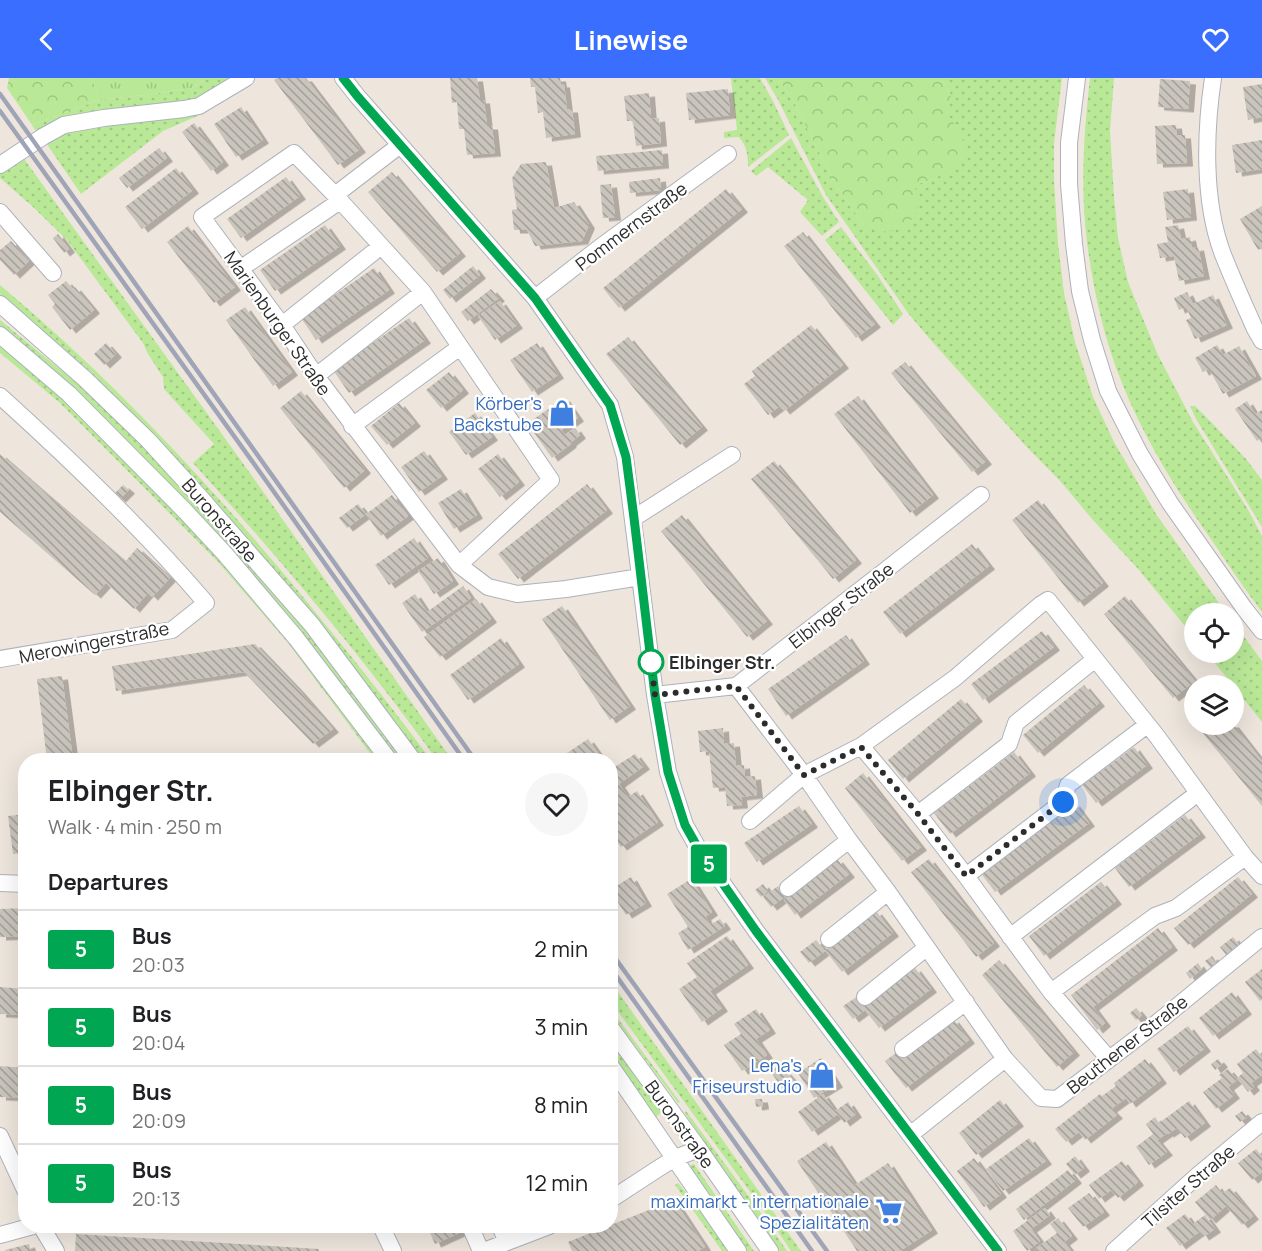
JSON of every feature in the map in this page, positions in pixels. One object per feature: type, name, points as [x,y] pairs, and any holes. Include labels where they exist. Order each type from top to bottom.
[{"type":"street","points":[[0,165],[64,125],[199,106],[246,78]]},
{"type":"street","points":[[343,78],[535,298],[610,405],[626,457],[655,695],[668,772],[685,825],[698,848],[756,931],[998,1251]]},
{"type":"street","points":[[1077,78],[1069,143],[1069,184],[1074,243],[1092,340],[1108,390],[1140,454],[1170,503],[1262,632]]},
{"type":"street","points":[[1214,78],[1210,102],[1208,155],[1210,205],[1222,251],[1260,331]]},
{"type":"street","points":[[240,269],[338,198],[400,145]]},
{"type":"street","name":"Marienburger Straße","points":[[459,565],[551,480],[423,292],[294,153],[202,217],[282,325],[315,376],[459,565],[488,587],[517,594],[640,577]]},
{"type":"street","name":"Pommernstraße","points":[[535,298],[599,248],[728,154]]},
{"type":"street","points":[[0,212],[53,273]]},
{"type":"street","points":[[282,325],[380,247]]},
{"type":"street","points":[[315,376],[423,292]]},
{"type":"street","name":"Buronstraße","points":[[0,304],[86,379],[148,440],[199,495],[312,625],[408,753]]},
{"type":"street","name":"Buronstraße","points":[[0,335],[69,394],[225,554],[296,638],[383,753]]},
{"type":"street","points":[[352,426],[460,347]]},
{"type":"street","name":"Merowingerstraße","points":[[0,396],[69,458],[176,567],[206,603],[172,630],[0,659]]},
{"type":"street","points":[[634,518],[732,455]]},
{"type":"street","name":"Elbinger Straße","points":[[736,686],[981,495]]},
{"type":"street","points":[[750,821],[804,775],[861,747],[955,678],[1048,600],[1262,876]]},
{"type":"street","points":[[918,814],[1009,744],[1016,723],[1094,660]]},
{"type":"street","points":[[655,695],[736,686]]},
{"type":"street","name":"Beuthener Straße","points":[[736,686],[804,775],[1005,1059],[1041,1098],[1057,1099],[1158,1022],[1262,937]]},
{"type":"street","points":[[966,876],[1063,802],[1068,785],[1147,725]]},
{"type":"street","points":[[861,747],[918,814],[1051,992],[1109,1059]]},
{"type":"street","points":[[1010,937],[1198,793]]},
{"type":"street","points":[[788,888],[849,840]]},
{"type":"street","points":[[1051,992],[1155,916],[1176,908],[1245,857]]},
{"type":"street","points":[[0,883],[18,884]]},
{"type":"street","points":[[829,939],[888,892]]},
{"type":"street","points":[[865,997],[926,948]]},
{"type":"street","points":[[903,1049],[966,1002]]},
{"type":"street","name":"Buronstraße","points":[[618,1038],[770,1251]]},
{"type":"street","points":[[910,1135],[1005,1059]]},
{"type":"street","name":"Buronstraße","points":[[618,1076],[738,1251]]},
{"type":"street","name":"Tilsiter Straße","points":[[1114,1251],[1197,1176],[1262,1122]]},
{"type":"street","points":[[0,1136],[18,1175]]},
{"type":"street","points":[[618,1195],[675,1158],[699,1149]]},
{"type":"street","points":[[0,1235],[18,1230]]},
{"type":"street","points":[[46,1233],[56,1251]]},
{"type":"street","points":[[384,1233],[393,1251]]},
{"type":"street","points":[[473,1233],[482,1251],[528,1233]]},
{"type":"street","points":[[503,1233],[507,1242]]},
{"type":"green space","points":[[9,78],[92,78],[99,100],[32,125],[7,88]]},
{"type":"green space","points":[[92,78],[207,78],[192,88],[99,100]]},
{"type":"green space","points":[[207,78],[237,78],[197,100],[37,133],[32,125],[99,100],[192,88]]},
{"type":"green space","points":[[731,78],[760,78],[789,135],[748,167],[746,150],[741,140],[738,137],[724,138],[724,132],[737,130]]},
{"type":"green space","points":[[765,78],[778,78],[794,102],[834,182],[864,226],[915,185],[936,178],[965,142],[947,114],[951,95],[941,78],[1062,78],[1054,143],[1054,180],[1064,293],[1075,342],[1093,397],[1114,442],[1156,514],[1219,603],[1184,603],[1184,625],[1061,482],[928,337],[908,313],[826,195]]},
{"type":"green space","points":[[778,78],[941,78],[951,95],[948,114],[965,142],[965,160],[936,178],[915,185],[918,211],[906,227],[887,232],[864,226],[834,182],[794,102]]},
{"type":"green space","points":[[1090,78],[1114,78],[1110,131],[1114,197],[1118,238],[1128,282],[1157,353],[1193,422],[1262,536],[1262,612],[1164,467],[1131,405],[1110,349],[1096,296],[1085,221],[1084,160]]},
{"type":"green space","points":[[201,111],[202,114],[163,131],[81,194],[44,140],[65,130]]},
{"type":"green space","points":[[791,138],[839,222],[822,236],[800,212],[808,200],[768,167],[756,176],[751,171]]},
{"type":"green space","points":[[22,156],[447,753],[432,753],[319,608],[193,463],[214,444],[164,389],[163,377],[143,343],[67,240],[0,178],[0,169]]},
{"type":"green space","points":[[841,227],[903,314],[893,325],[825,240]]},
{"type":"green space","points":[[0,285],[80,356],[157,432],[265,551],[366,675],[426,753],[416,753],[317,622],[241,531],[153,434],[91,372],[0,294]]},
{"type":"green space","points":[[0,320],[79,385],[143,445],[306,628],[400,753],[390,753],[74,388],[0,327]]},
{"type":"green space","points":[[0,343],[63,397],[180,514],[291,641],[376,753],[370,753],[288,643],[217,561],[60,403],[0,353]]},
{"type":"green space","points":[[1190,406],[1195,406],[1213,424],[1262,480],[1262,527],[1196,419]]},
{"type":"green space","points":[[1244,637],[1262,661],[1262,722],[1244,699],[1244,675],[1225,675],[1215,663],[1244,663]]},
{"type":"green space","points":[[618,992],[801,1251],[791,1251],[618,1012]]},
{"type":"green space","points":[[618,1019],[680,1102],[678,1103],[618,1023]]},
{"type":"green space","points":[[618,1050],[663,1111],[656,1117],[618,1063]]},
{"type":"green space","points":[[686,1111],[787,1251],[778,1251],[684,1112]]},
{"type":"green space","points":[[694,1164],[754,1251],[747,1251],[689,1166]]},
{"type":"green space","points":[[678,1183],[698,1207],[728,1251],[722,1251],[675,1185]]},
{"type":"building","points":[[277,78],[306,78],[360,149],[338,165],[274,80]]},
{"type":"building","points":[[450,78],[477,78],[480,100],[484,100],[487,126],[492,126],[495,153],[467,155],[464,129],[459,129],[457,102],[452,103]]},
{"type":"building","points":[[530,78],[560,78],[561,84],[564,84],[567,109],[572,109],[575,134],[546,138],[543,112],[538,113],[535,87],[531,87]]},
{"type":"building","points":[[1160,79],[1190,81],[1188,109],[1158,107]]},
{"type":"building","points":[[1262,84],[1262,117],[1248,120],[1243,87]]},
{"type":"building","points":[[728,89],[730,115],[689,120],[686,93]]},
{"type":"building","points":[[649,93],[651,119],[659,118],[661,143],[636,146],[633,121],[627,121],[624,96]]},
{"type":"building","points":[[241,107],[263,140],[236,157],[214,124]]},
{"type":"building","points":[[194,123],[223,162],[211,171],[182,132]]},
{"type":"building","points":[[1176,125],[1177,135],[1185,135],[1187,163],[1157,164],[1155,126]]},
{"type":"building","points":[[1262,140],[1262,169],[1236,173],[1232,145]]},
{"type":"building","points":[[159,148],[167,158],[127,188],[119,178]]},
{"type":"building","points":[[662,150],[663,165],[598,171],[596,156]]},
{"type":"building","points":[[546,162],[554,208],[574,202],[589,225],[582,241],[535,246],[527,230],[514,230],[512,210],[517,209],[512,178],[521,164]]},
{"type":"building","points":[[176,168],[193,190],[142,229],[125,207]]},
{"type":"building","points":[[392,172],[460,253],[437,272],[368,192]]},
{"type":"building","points":[[286,177],[300,196],[241,238],[227,219]]},
{"type":"building","points":[[660,178],[661,190],[630,193],[629,182]]},
{"type":"building","points":[[611,184],[615,217],[603,218],[600,185]]},
{"type":"building","points":[[726,189],[742,209],[619,308],[603,288]]},
{"type":"building","points":[[1188,189],[1191,217],[1167,220],[1163,192]]},
{"type":"building","points":[[1262,206],[1262,248],[1258,250],[1240,219]]},
{"type":"building","points":[[325,225],[340,246],[275,291],[260,270]]},
{"type":"building","points":[[1178,225],[1181,239],[1190,237],[1192,248],[1198,247],[1204,276],[1179,281],[1174,256],[1160,258],[1157,244],[1168,242],[1165,227]]},
{"type":"building","points":[[188,226],[235,287],[214,303],[167,242]]},
{"type":"building","points":[[803,232],[875,324],[856,338],[784,246]]},
{"type":"building","points":[[58,234],[69,249],[64,253],[53,238]]},
{"type":"building","points":[[11,241],[29,261],[14,275],[0,260],[0,250]]},
{"type":"building","points":[[473,266],[480,275],[450,299],[443,290]]},
{"type":"building","points":[[374,268],[389,290],[316,340],[301,318]]},
{"type":"building","points":[[66,281],[73,289],[75,287],[94,310],[70,330],[52,307],[55,304],[48,295]]},
{"type":"building","points":[[491,289],[499,298],[468,321],[461,312]]},
{"type":"building","points":[[1187,292],[1193,304],[1213,295],[1227,325],[1195,339],[1186,320],[1191,318],[1186,307],[1179,310],[1174,298]]},
{"type":"building","points":[[500,301],[517,325],[495,340],[478,316]]},
{"type":"building","points":[[245,307],[292,372],[273,386],[226,320]]},
{"type":"building","points":[[409,318],[425,340],[349,393],[333,370]]},
{"type":"building","points":[[811,325],[843,365],[784,411],[780,406],[768,415],[744,384],[755,376],[752,371]]},
{"type":"building","points":[[628,337],[702,427],[680,445],[606,354]]},
{"type":"building","points":[[106,343],[116,354],[104,365],[94,354]]},
{"type":"building","points":[[537,343],[558,375],[532,392],[510,360]]},
{"type":"building","points":[[1217,345],[1223,355],[1239,346],[1256,376],[1223,394],[1209,369],[1203,372],[1195,358]]},
{"type":"building","points":[[905,362],[986,461],[972,472],[891,373]]},
{"type":"building","points":[[449,372],[463,390],[441,408],[426,390]]},
{"type":"building","points":[[301,391],[365,470],[344,488],[280,408]]},
{"type":"building","points":[[858,396],[933,495],[910,513],[834,414]]},
{"type":"building","points":[[564,398],[578,418],[561,430],[565,435],[575,428],[580,435],[552,458],[530,427],[537,422],[534,419]]},
{"type":"building","points":[[1247,401],[1255,414],[1262,410],[1262,438],[1257,441],[1235,409]]},
{"type":"building","points":[[399,403],[415,423],[387,445],[371,426]]},
{"type":"building","points":[[475,413],[492,437],[466,455],[449,432]]},
{"type":"building","points":[[424,451],[442,476],[419,492],[401,467]]},
{"type":"building","points":[[0,454],[125,562],[137,548],[170,578],[152,597],[148,593],[134,609],[106,583],[95,595],[0,512]]},
{"type":"building","points":[[498,454],[519,482],[500,497],[478,469]]},
{"type":"building","points":[[774,461],[856,560],[833,579],[751,479]]},
{"type":"building","points":[[587,484],[607,510],[518,579],[498,554]]},
{"type":"building","points":[[123,485],[129,490],[120,499],[114,494]]},
{"type":"building","points":[[461,489],[477,515],[454,529],[438,503]]},
{"type":"building","points":[[392,495],[408,516],[381,536],[366,514]]},
{"type":"building","points":[[1038,500],[1103,583],[1078,603],[1012,520]]},
{"type":"building","points":[[358,504],[366,514],[347,528],[339,518]]},
{"type":"building","points":[[682,515],[767,621],[747,637],[661,531]]},
{"type":"building","points":[[414,538],[428,558],[389,585],[375,565]]},
{"type":"building","points":[[972,544],[989,566],[900,634],[883,612]]},
{"type":"building","points":[[438,558],[453,581],[434,594],[418,571]]},
{"type":"building","points":[[463,586],[471,598],[422,632],[402,603],[415,594],[427,612]]},
{"type":"building","points":[[1125,596],[1190,675],[1184,675],[1184,690],[1173,698],[1104,614]]},
{"type":"building","points":[[476,599],[491,619],[440,657],[424,637]]},
{"type":"building","points":[[562,606],[630,706],[610,720],[542,619]]},
{"type":"building","points":[[1042,631],[1054,647],[983,700],[971,684]]},
{"type":"building","points":[[846,635],[864,661],[786,716],[768,689]]},
{"type":"building","points":[[501,638],[519,664],[468,700],[450,675]]},
{"type":"building","points":[[255,644],[333,729],[313,744],[244,672],[116,691],[112,666]]},
{"type":"building","points":[[62,676],[72,753],[46,753],[37,679]]},
{"type":"building","points":[[1084,685],[1099,703],[1038,753],[1023,735]]},
{"type":"building","points":[[961,699],[977,718],[903,779],[888,760]]},
{"type":"building","points":[[723,728],[724,744],[734,743],[736,766],[744,765],[745,777],[755,776],[757,795],[741,797],[742,805],[727,806],[725,787],[713,788],[709,751],[700,752],[698,731]]},
{"type":"building","points":[[1204,735],[1242,735],[1262,761],[1262,806]]},
{"type":"building","points":[[588,739],[598,753],[567,753]]},
{"type":"building","points":[[1134,747],[1147,765],[1096,803],[1082,785]]},
{"type":"building","points":[[1014,752],[1030,773],[950,834],[934,813]]},
{"type":"building","points":[[635,754],[644,766],[619,784],[628,797],[637,791],[658,822],[621,847],[618,843],[618,765]]},
{"type":"building","points":[[863,773],[921,847],[902,861],[845,788]]},
{"type":"building","points":[[1074,803],[1089,823],[995,892],[980,872]]},
{"type":"building","points":[[799,806],[812,824],[757,862],[744,843]]},
{"type":"building","points":[[18,815],[18,854],[13,854],[8,816]]},
{"type":"building","points":[[1185,815],[1200,834],[1129,887],[1115,868]]},
{"type":"building","points":[[837,859],[849,874],[795,915],[784,900]]},
{"type":"building","points":[[929,859],[994,943],[976,957],[911,872]]},
{"type":"building","points":[[631,877],[646,903],[626,915],[618,902],[618,885]]},
{"type":"building","points":[[1238,877],[1252,894],[1188,945],[1174,928]]},
{"type":"building","points":[[691,879],[712,912],[705,917],[710,925],[720,919],[725,926],[688,950],[678,933],[688,927],[667,894]]},
{"type":"building","points":[[1101,882],[1116,901],[1044,956],[1029,936]]},
{"type":"building","points":[[763,884],[768,891],[761,897],[755,890]]},
{"type":"building","points":[[778,886],[786,896],[771,907],[763,897]]},
{"type":"building","points":[[18,908],[18,936],[0,937],[0,909]]},
{"type":"building","points":[[876,911],[893,933],[842,972],[825,950]]},
{"type":"building","points":[[1158,928],[1172,947],[1093,1007],[1105,1023],[1097,1030],[1071,995]]},
{"type":"building","points":[[727,936],[748,965],[710,991],[722,1008],[702,1022],[679,989],[697,977],[687,963]]},
{"type":"building","points":[[1233,937],[1240,946],[1227,956],[1220,947]]},
{"type":"building","points":[[816,940],[825,951],[809,963],[800,952]]},
{"type":"building","points":[[1212,956],[1217,963],[1211,968],[1205,961]]},
{"type":"building","points":[[999,960],[1074,1052],[1057,1067],[982,975]]},
{"type":"building","points":[[1198,963],[1202,969],[1190,979],[1186,973]]},
{"type":"building","points":[[915,968],[931,989],[879,1028],[865,1010],[853,1019],[843,1006],[858,996],[865,1006]]},
{"type":"building","points":[[1262,969],[1262,1000],[1260,1001],[1245,982]]},
{"type":"building","points":[[0,987],[18,988],[18,1015],[0,1014]]},
{"type":"building","points":[[1232,992],[1246,1011],[1213,1036],[1199,1018]]},
{"type":"building","points":[[1136,1008],[1142,1015],[1136,1020],[1130,1013]]},
{"type":"building","points":[[756,1009],[770,1030],[756,1039],[767,1055],[742,1071],[724,1045],[741,1034],[734,1024]]},
{"type":"building","points":[[953,1019],[969,1040],[906,1088],[885,1061],[896,1053],[901,1059]]},
{"type":"building","points":[[1188,1026],[1205,1048],[1174,1072],[1157,1049]]},
{"type":"building","points":[[1256,1049],[1262,1057],[1262,1075],[1251,1083],[1254,1087],[1248,1092],[1237,1078],[1243,1073],[1237,1064]]},
{"type":"building","points":[[821,1058],[837,1084],[814,1098],[798,1073]]},
{"type":"building","points":[[1145,1059],[1161,1080],[1130,1104],[1126,1098],[1111,1109],[1117,1115],[1085,1140],[1079,1132],[1066,1142],[1055,1129],[1100,1094],[1102,1096],[1116,1086],[1114,1083]]},
{"type":"building","points":[[1218,1059],[1222,1064],[1215,1070],[1211,1064]]},
{"type":"building","points":[[0,1066],[18,1067],[18,1098],[0,1097]]},
{"type":"building","points":[[778,1066],[782,1073],[785,1071],[794,1081],[783,1089],[770,1071]]},
{"type":"building","points":[[1228,1069],[1237,1080],[1228,1087],[1234,1095],[1216,1109],[1203,1092],[1222,1078],[1219,1075]]},
{"type":"building","points":[[823,1094],[835,1111],[848,1102],[856,1114],[844,1123],[838,1114],[812,1132],[798,1112]]},
{"type":"building","points":[[755,1099],[762,1099],[763,1106],[756,1107]]},
{"type":"building","points":[[1000,1100],[1018,1123],[976,1155],[959,1133]]},
{"type":"building","points":[[1189,1101],[1205,1123],[1185,1138],[1177,1128],[1157,1140],[1167,1152],[1149,1165],[1136,1147],[1153,1134],[1146,1124],[1155,1117],[1159,1123]]},
{"type":"building","points":[[1242,1111],[1247,1117],[1240,1122],[1235,1116]]},
{"type":"building","points":[[1029,1138],[1046,1161],[1003,1191],[986,1169]]},
{"type":"building","points":[[826,1142],[855,1185],[888,1163],[932,1230],[900,1251],[857,1251],[797,1161]]},
{"type":"building","points":[[1256,1149],[1262,1156],[1262,1172],[1252,1180],[1238,1163]]},
{"type":"building","points":[[1075,1156],[1084,1168],[1075,1175],[1066,1164]]},
{"type":"building","points":[[974,1158],[1001,1194],[984,1207],[957,1171]]},
{"type":"building","points":[[1122,1161],[1138,1182],[1118,1198],[1111,1190],[1099,1199],[1089,1185]]},
{"type":"building","points":[[1068,1170],[1076,1180],[1024,1220],[1016,1209]]},
{"type":"building","points":[[1216,1185],[1222,1193],[1230,1188],[1253,1216],[1242,1225],[1226,1206],[1210,1220],[1195,1202]]},
{"type":"building","points":[[1089,1193],[1104,1212],[1083,1227],[1068,1208]]},
{"type":"building","points":[[674,1200],[705,1247],[698,1251],[572,1251],[568,1242],[591,1233],[618,1233],[618,1222]]},
{"type":"building","points":[[1045,1208],[1050,1215],[1031,1229],[1040,1241],[1027,1251],[1013,1231]]},
{"type":"building","points":[[1185,1214],[1199,1232],[1180,1246],[1166,1228]]},
{"type":"building","points":[[1205,1215],[1215,1229],[1203,1237],[1194,1223]]},
{"type":"building","points":[[1058,1218],[1072,1236],[1064,1242],[1071,1251],[1037,1251],[1035,1249],[1057,1233],[1050,1224]]},
{"type":"building","points":[[430,1233],[459,1233],[435,1244]]},
{"type":"building","points":[[76,1234],[319,1249],[319,1251],[75,1251]]},
{"type":"building","points":[[29,1244],[31,1251],[5,1251],[5,1250]]},
{"type":"railway","points":[[0,94],[470,753]]},
{"type":"railway","points":[[0,111],[459,753]]},
{"type":"railway","points":[[618,962],[827,1251]]},
{"type":"railway","points":[[618,978],[812,1251]]},
{"type":"bus line","name":"5","points":[[343,78],[535,298],[610,405],[626,457],[655,695],[668,772],[685,825],[698,848],[756,931],[998,1251]]},
{"type":"place","name":"Körber's Backstube","points":[[562,413]]},
{"type":"place","name":"Elbinger Str.","points":[[651,662]]},
{"type":"place","name":"Lena's Friseurstudio","points":[[822,1075]]},
{"type":"place","name":"maximarkt - internationale Spezialitäten","points":[[889,1211]]},
{"type":"route","points":[[651,662],[655,695],[736,686],[804,775],[861,747],[918,814],[966,876],[1063,802]]}]
